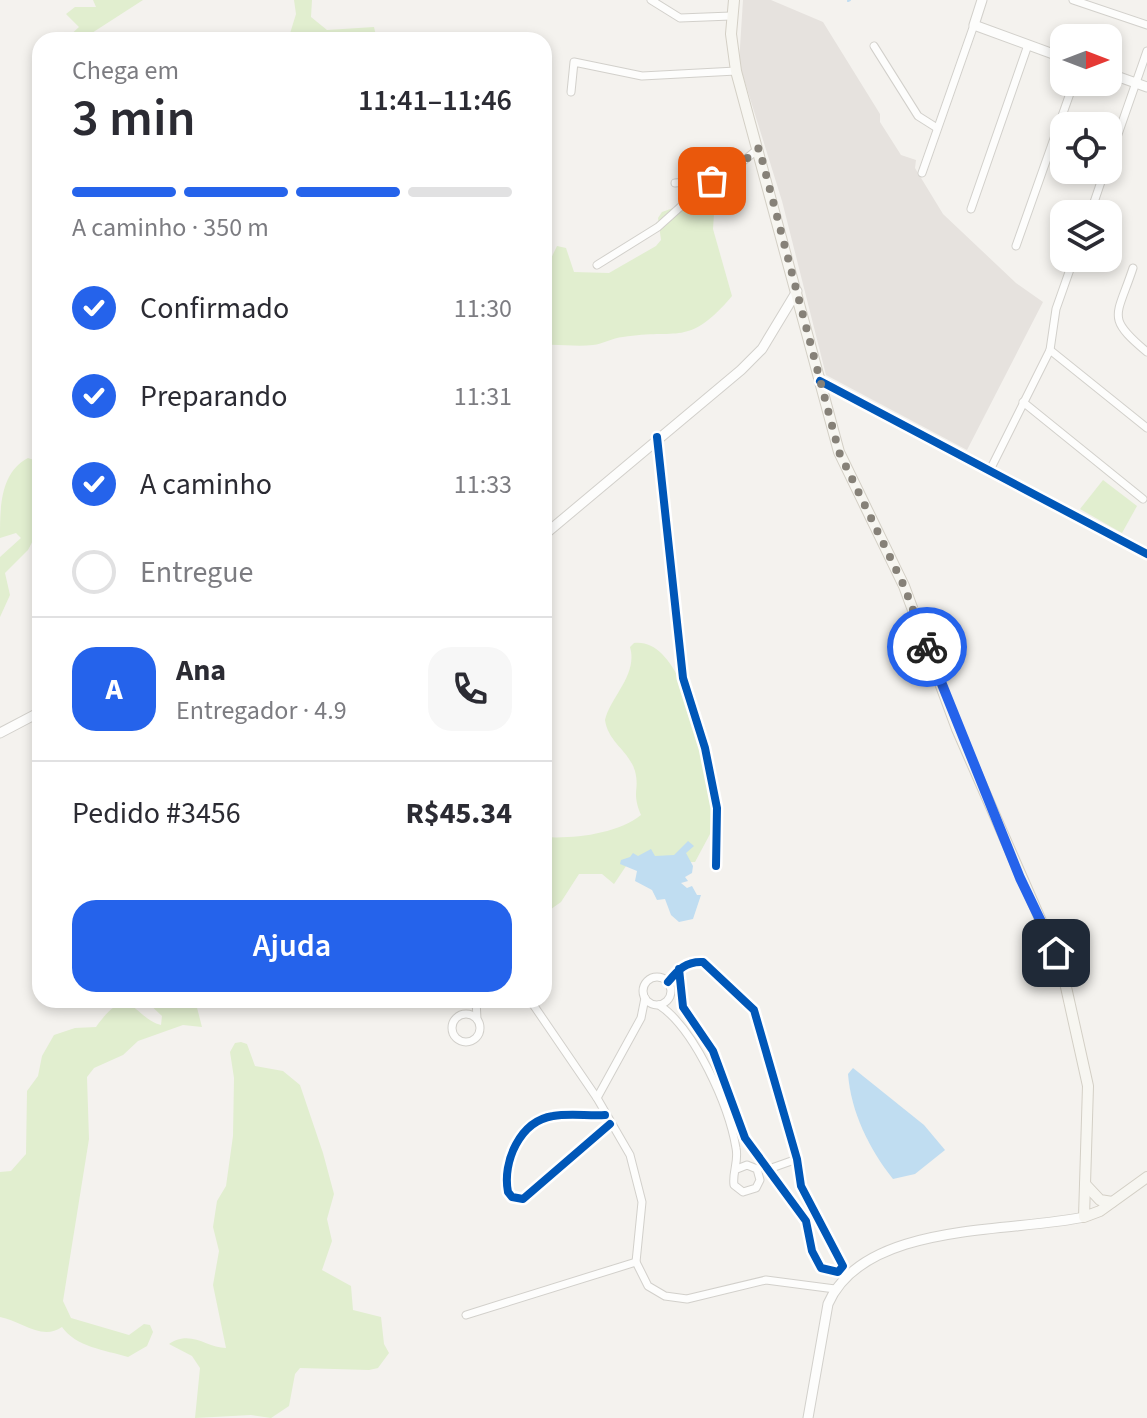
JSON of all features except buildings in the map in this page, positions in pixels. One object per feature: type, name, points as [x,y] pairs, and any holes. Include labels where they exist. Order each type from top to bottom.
[{"type":"main road","points":[[734,0],[731,16],[736,71],[839,452],[904,586],[963,743],[1062,969],[1086,1068],[1084,1217],[1147,1177]]},
{"type":"main road","points":[[1085,1183],[1100,1200],[1112,1202]]},
{"type":"street","points":[[651,0],[680,18],[731,16]]},
{"type":"street","points":[[922,173],[982,0]]},
{"type":"street","points":[[1073,0],[1147,25]]},
{"type":"street","points":[[974,25],[1050,53]]},
{"type":"street","points":[[971,209],[1028,45]]},
{"type":"street","points":[[874,46],[918,116],[937,128]]},
{"type":"street","points":[[1122,123],[1147,51]]},
{"type":"street","points":[[571,92],[574,62],[642,76],[736,71]]},
{"type":"street","points":[[1122,78],[1147,87]]},
{"type":"street","points":[[1016,246],[1069,96]]},
{"type":"street","points":[[597,265],[651,233],[688,200],[724,178],[759,148]]},
{"type":"street","points":[[675,183],[724,178]]},
{"type":"street","points":[[1133,268],[1116,318],[1119,329],[1147,352]]},
{"type":"street","points":[[990,470],[1050,350],[1056,309],[1069,272]]},
{"type":"street","points":[[552,528],[762,349],[797,291]]},
{"type":"street","points":[[1050,350],[1147,428]]},
{"type":"street","points":[[820,381],[1147,554]]},
{"type":"street","points":[[1023,402],[1143,499]]},
{"type":"street","points":[[657,437],[683,678],[705,748],[717,808],[716,866]]},
{"type":"street","points":[[0,733],[32,716]]},
{"type":"street","points":[[679,969],[683,1007],[713,1051],[745,1138],[806,1221],[812,1251],[821,1268],[838,1272],[843,1266],[801,1186],[797,1159],[754,1010],[703,962],[688,963],[679,969],[668,982],[669,997],[675,1018],[713,1080],[736,1148],[734,1185],[748,1192],[756,1188],[760,1180],[736,1148]]},
{"type":"street","points":[[597,1098],[641,1018],[645,998],[643,989],[650,978],[660,977],[668,982]]},
{"type":"street","points":[[641,1018],[669,997]]},
{"type":"street","points":[[645,998],[675,1018]]},
{"type":"street","points":[[466,1014],[470,1008]]},
{"type":"street","points":[[476,1008],[481,1026],[478,1037],[468,1043],[455,1037],[452,1026],[459,1016],[466,1014],[477,1019]]},
{"type":"street","points":[[535,1008],[597,1098],[630,1155],[640,1187],[636,1262],[648,1286],[677,1299],[699,1298],[766,1280],[835,1289]]},
{"type":"street","points":[[605,1115],[550,1116],[521,1136],[510,1157],[506,1183],[512,1197],[523,1199],[610,1124]]},
{"type":"street","points":[[766,1170],[797,1159]]},
{"type":"street","points":[[737,1169],[752,1166]]},
{"type":"street","points":[[808,1418],[824,1319],[835,1289],[873,1260],[946,1234],[1084,1217]]},
{"type":"street","points":[[466,1315],[636,1262]]},
{"type":"shaded area","points":[[743,0],[771,0],[823,22],[880,114],[880,122],[901,155],[916,160],[915,168],[943,214],[1016,283],[1043,302],[967,450],[826,375],[782,201],[739,63]]},
{"type":"green space","points":[[93,0],[143,0],[93,32],[74,32],[79,27],[66,14],[75,7],[96,7]]},
{"type":"green space","points":[[294,0],[312,0],[311,17],[327,30],[374,27],[375,32],[290,32],[296,14]]},
{"type":"green space","points":[[701,198],[714,214],[713,229],[732,296],[704,323],[682,333],[623,337],[593,345],[552,345],[552,256],[557,246],[566,248],[574,272],[609,273],[656,246],[661,240],[658,218],[662,212]]},
{"type":"green space","points":[[28,458],[32,459],[32,542],[5,573],[10,595],[0,617],[0,557],[21,538],[16,533],[0,538],[4,492],[12,472]]},
{"type":"green space","points":[[1103,480],[1137,506],[1122,533],[1080,509]]},
{"type":"green space","points":[[634,643],[653,647],[669,662],[682,686],[702,745],[717,821],[695,862],[628,863],[614,884],[602,874],[579,874],[561,902],[552,908],[552,837],[608,831],[641,815],[635,771],[610,734],[605,720],[627,676],[630,647]]},
{"type":"green space","points":[[113,1008],[135,1008],[161,1025],[162,1016],[154,1008],[197,1008],[202,1027],[183,1025],[138,1041],[123,1055],[94,1068],[87,1077],[89,1139],[63,1301],[71,1318],[129,1335],[144,1324],[150,1325],[153,1332],[147,1346],[128,1357],[83,1343],[62,1327],[54,1331],[39,1331],[0,1317],[0,1172],[11,1171],[26,1154],[27,1091],[38,1076],[42,1056],[54,1035],[75,1028],[96,1027]]},
{"type":"green space","points":[[235,1043],[247,1044],[255,1066],[283,1071],[300,1085],[334,1194],[327,1219],[332,1241],[322,1270],[351,1286],[353,1310],[381,1317],[384,1344],[389,1353],[378,1368],[369,1370],[300,1368],[295,1374],[289,1406],[271,1418],[251,1415],[195,1418],[200,1368],[192,1356],[169,1344],[185,1338],[226,1348],[213,1285],[219,1251],[213,1227],[217,1201],[226,1186],[233,1136],[234,1078],[230,1052]]},
{"type":"water","points":[[688,841],[694,846],[686,853],[693,866],[692,873],[685,877],[688,881],[681,883],[687,888],[692,886],[697,895],[701,895],[693,919],[679,922],[671,915],[665,899],[657,900],[652,890],[635,881],[637,871],[620,864],[621,860],[633,853],[638,856],[651,849],[655,856],[674,855]]},
{"type":"water","points":[[853,1068],[924,1125],[945,1150],[915,1174],[893,1179],[869,1143],[857,1116],[848,1074]]},
{"type":"cycle path","points":[[820,381],[1147,554]]},
{"type":"cycle path","points":[[657,437],[683,678],[705,748],[717,808],[716,866]]},
{"type":"cycle path","points":[[668,982],[675,974],[679,970],[683,967],[703,962],[754,1010],[797,1159],[801,1186],[843,1266],[838,1272],[821,1268],[812,1251],[806,1221],[745,1138],[713,1051],[683,1007],[679,969]]},
{"type":"cycle path","points":[[605,1115],[553,1116],[531,1126],[511,1156],[508,1192],[512,1197],[523,1199],[610,1124]]},
{"type":"way so far","points":[[712,181],[724,178],[759,148],[839,452],[904,586],[927,647]]},
{"type":"route","points":[[927,647],[957,729],[1020,878],[1056,953]]}]
